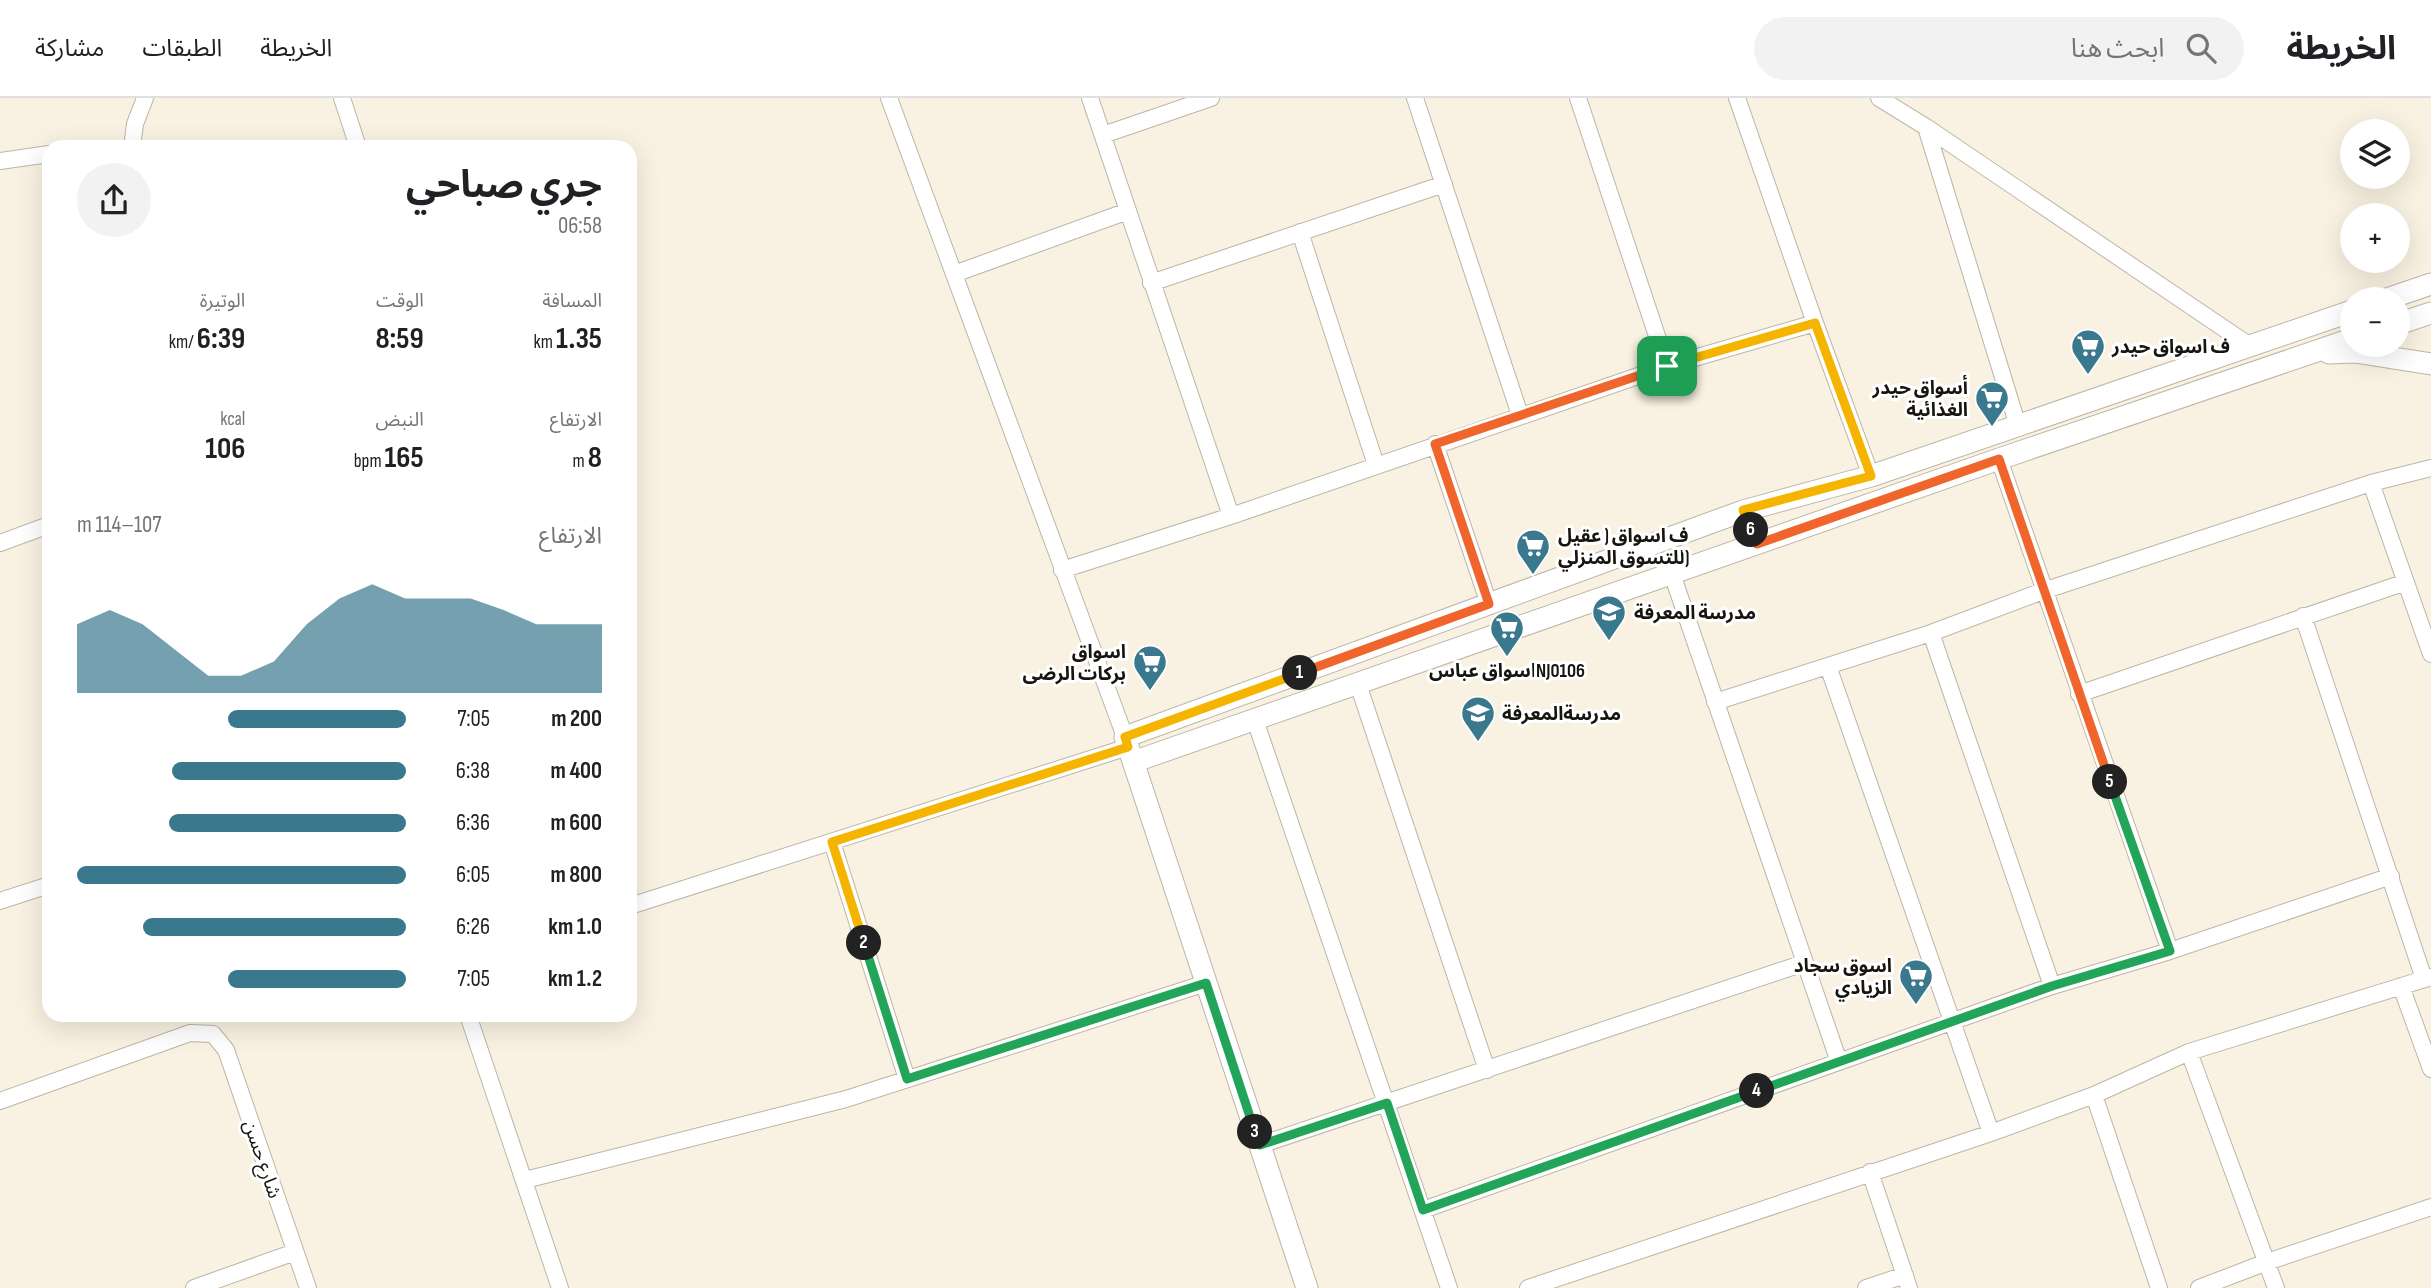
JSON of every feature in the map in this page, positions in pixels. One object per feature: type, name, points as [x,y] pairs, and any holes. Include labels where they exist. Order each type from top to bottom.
[{"type":"street","points":[[133,140],[135,124],[145,98]]},
{"type":"street","points":[[342,98],[356,140]]},
{"type":"street","points":[[889,98],[1129,749],[1307,1288]]},
{"type":"street","points":[[1090,98],[1231,516]]},
{"type":"street","points":[[1102,135],[1211,98]]},
{"type":"street","points":[[1415,98],[1520,415]]},
{"type":"street","points":[[1578,98],[1667,366]]},
{"type":"street","points":[[1737,98],[1871,476]]},
{"type":"street","points":[[1879,98],[2250,346]]},
{"type":"street","points":[[1926,127],[2018,426]]},
{"type":"street","points":[[0,161],[42,155]]},
{"type":"street","points":[[1151,283],[1444,184]]},
{"type":"street","points":[[954,274],[1128,211]]},
{"type":"street","points":[[1300,232],[1376,465]]},
{"type":"street","points":[[2410,291],[2431,284]]},
{"type":"street","points":[[2410,320],[2431,313]]},
{"type":"street","points":[[1129,749],[1489,604],[1743,510],[1871,476],[2340,315]]},
{"type":"street","points":[[1062,570],[1231,516],[1667,366],[1815,323]]},
{"type":"street","points":[[637,904],[1129,749],[1255,720],[1999,459],[2340,343]]},
{"type":"street","points":[[2310,353],[2355,352],[2431,364]]},
{"type":"street","points":[[1435,444],[1489,604]]},
{"type":"street","points":[[1999,459],[2170,951]]},
{"type":"street","points":[[1715,702],[1931,633],[2043,591],[2371,483],[2431,468]]},
{"type":"street","points":[[2371,483],[2431,654]]},
{"type":"street","points":[[1743,510],[1757,544]]},
{"type":"street","points":[[0,542],[42,527]]},
{"type":"street","points":[[1672,574],[1839,1062]]},
{"type":"street","points":[[2079,694],[2406,582]]},
{"type":"street","points":[[1528,1288],[1992,1133],[2094,1095],[2189,1052],[2427,978],[2303,616]]},
{"type":"street","points":[[1931,633],[2052,986]]},
{"type":"street","points":[[1828,666],[1992,1133]]},
{"type":"street","points":[[1358,684],[1487,1070]]},
{"type":"street","points":[[1255,720],[1449,1288]]},
{"type":"street","points":[[832,842],[907,1079]]},
{"type":"street","points":[[1423,1210],[2052,986],[2170,951],[2391,876]]},
{"type":"street","points":[[0,901],[42,887]]},
{"type":"street","points":[[1260,1145],[1804,963]]},
{"type":"street","points":[[525,1181],[846,1099],[1206,983]]},
{"type":"street","points":[[2401,986],[2431,1069]]},
{"type":"street","points":[[470,1022],[559,1288]]},
{"type":"street","name":"شارع حسن","points":[[0,1101],[190,1033],[213,1034],[226,1050],[308,1288]]},
{"type":"street","points":[[2189,1052],[2276,1288]]},
{"type":"street","points":[[2094,1095],[2159,1288]]},
{"type":"street","points":[[1866,1288],[1907,1281],[1870,1172]]},
{"type":"street","points":[[2199,1288],[2267,1262],[2431,1207]]},
{"type":"street","points":[[194,1288],[295,1252]]},
{"type":"place","name":"ف اسواق حيدر","points":[[2088,376]]},
{"type":"place","name":"أسواق حيدر الغذائية","points":[[1992,428]]},
{"type":"place","name":"ف اسواق ( عقيل للتسوق المنزلي)","points":[[1533,576]]},
{"type":"place","name":"مدرسة المعرفة","points":[[1609,642]]},
{"type":"place","name":"اسواق عباسNJ0106","points":[[1507,658]]},
{"type":"place","name":"اسواق بركات الرضى","points":[[1150,692]]},
{"type":"place","name":"مدرسةالمعرفة","points":[[1478,743]]},
{"type":"place","name":"اسوق سجاد الزيادي","points":[[1916,1006]]},
{"type":"route","points":[[1815,323],[1871,476],[1743,510],[1757,544],[1999,459],[2170,951],[2052,986],[1423,1210],[1387,1103],[1260,1145],[1206,983],[907,1079],[832,842],[1128,747],[1125,737],[1489,604],[1435,444],[1667,366],[1815,323]]}]
